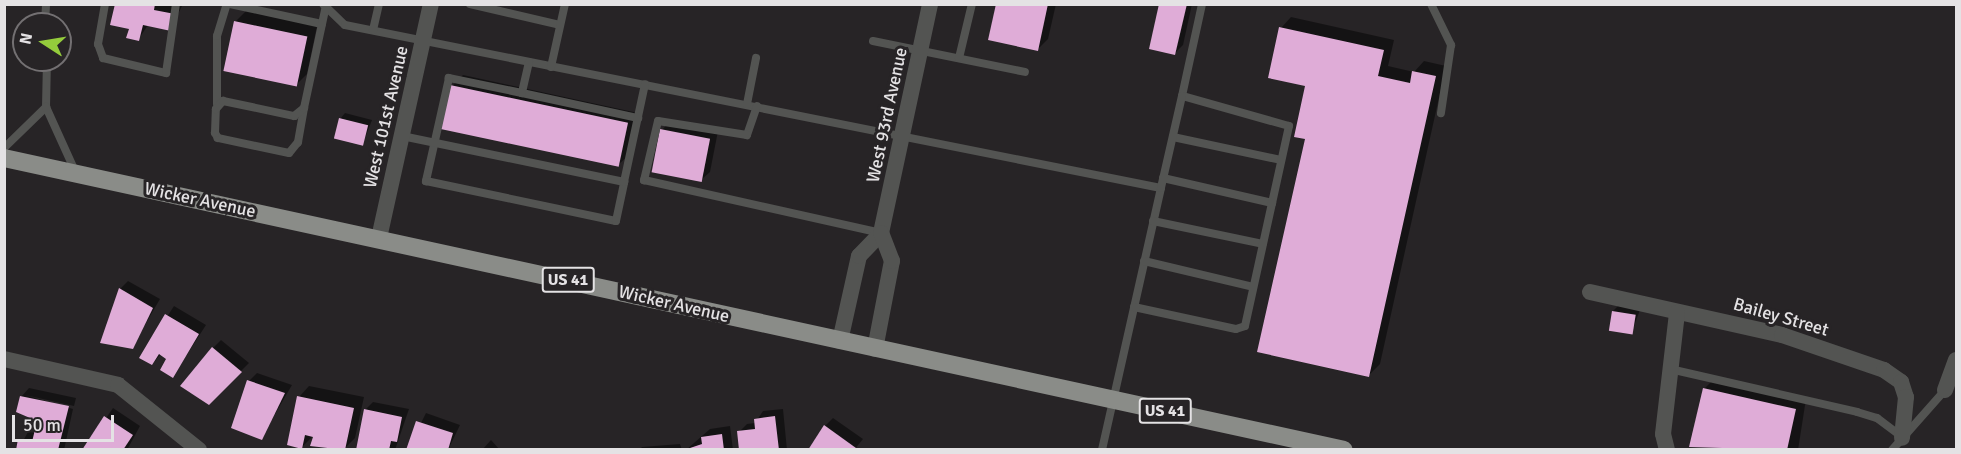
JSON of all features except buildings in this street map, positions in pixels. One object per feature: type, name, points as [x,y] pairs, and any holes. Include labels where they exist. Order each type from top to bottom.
[{"type":"highway","name":"Wicker Avenue","points":[[4,159],[379,238],[875,349],[1344,450]]},
{"type":"street","name":"West 101st Avenue","points":[[379,238],[431,4]]},
{"type":"street","name":"West 93rd Avenue","points":[[881,233],[930,4]]},
{"type":"street","points":[[840,341],[859,256],[881,233],[892,261],[875,349]]},
{"type":"street","name":"Bailey Street","points":[[1590,292],[1782,335],[1884,370],[1901,382],[1906,397],[1897,444]]},
{"type":"street","points":[[1666,450],[1663,434],[1677,313]]},
{"type":"street","points":[[4,359],[118,385],[199,450]]},
{"type":"street","points":[[1945,390],[1956,360]]},
{"type":"lane","points":[[105,4],[98,44],[103,57],[166,73],[177,4]]},
{"type":"lane","points":[[322,24],[229,4],[217,36],[218,138],[289,153],[298,142],[322,24],[325,5]]},
{"type":"lane","points":[[373,30],[379,4]]},
{"type":"lane","points":[[470,4],[560,25]]},
{"type":"lane","points":[[551,67],[565,4]]},
{"type":"lane","points":[[959,58],[972,4]]},
{"type":"lane","points":[[1102,450],[1202,4]]},
{"type":"lane","points":[[1431,4],[1451,45],[1441,113]]},
{"type":"lane","points":[[325,5],[339,22],[373,30],[551,67],[903,134],[1161,188]]},
{"type":"lane","points":[[873,41],[1025,72]]},
{"type":"lane","points":[[747,104],[756,58]]},
{"type":"lane","points":[[522,93],[529,62]]},
{"type":"lane","points":[[47,72],[46,107],[77,174]]},
{"type":"lane","points":[[638,118],[449,78],[426,181],[616,221],[638,118],[645,84]]},
{"type":"lane","points":[[1134,307],[1236,329],[1245,326],[1289,126],[1280,119],[1182,96]]},
{"type":"lane","points":[[217,104],[294,116],[304,108]]},
{"type":"lane","points":[[757,106],[747,135],[658,121],[644,180],[881,233]]},
{"type":"lane","points":[[4,148],[46,107]]},
{"type":"lane","points":[[402,136],[624,183]]},
{"type":"lane","points":[[1173,137],[1281,160]]},
{"type":"lane","points":[[1163,178],[1272,203]]},
{"type":"lane","points":[[1153,221],[1263,244]]},
{"type":"lane","points":[[1144,261],[1253,287]]},
{"type":"lane","points":[[1669,369],[1876,418],[1897,444],[1945,390]]}]
